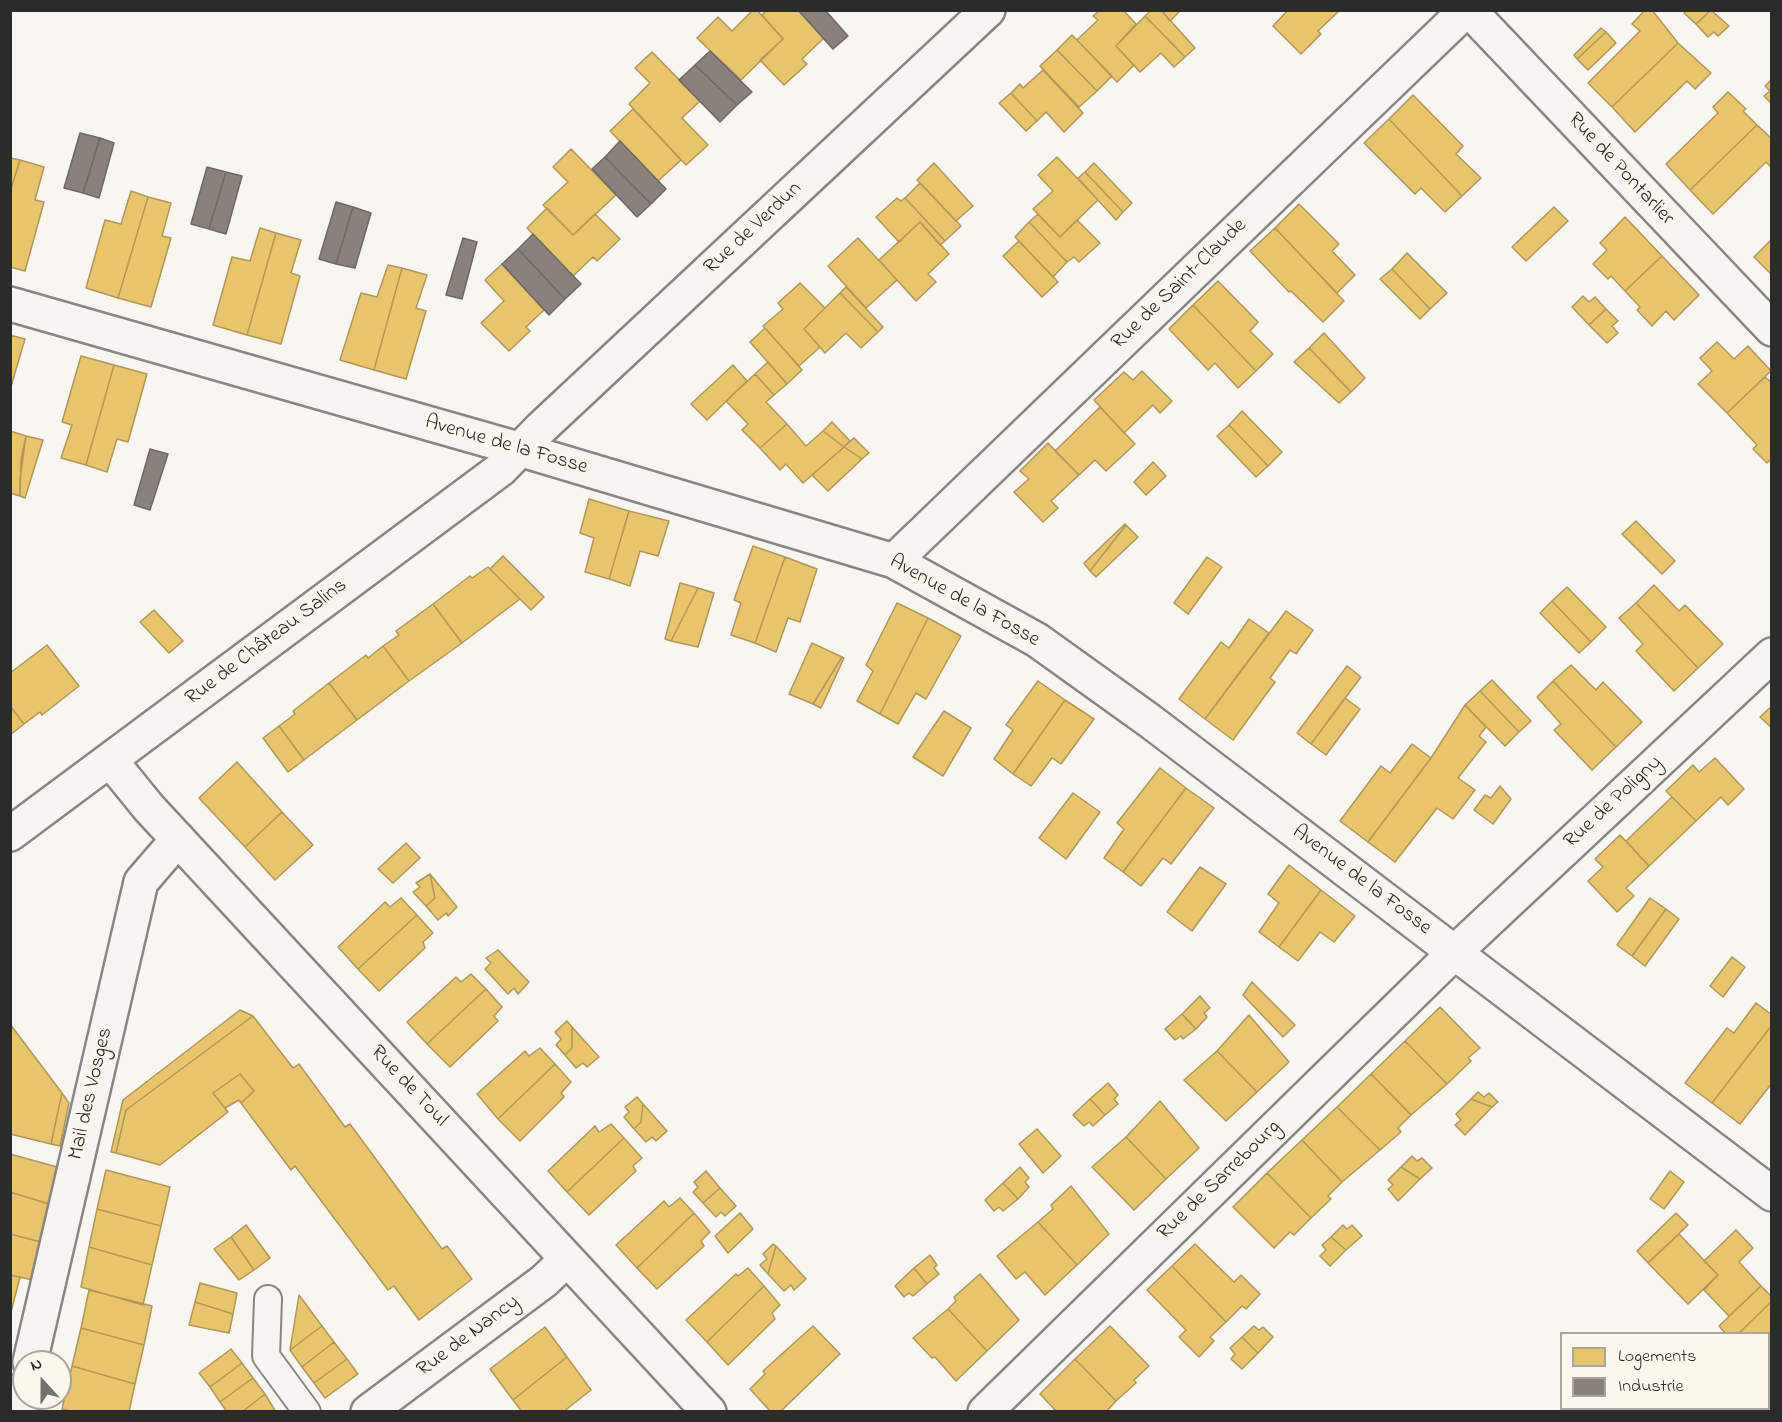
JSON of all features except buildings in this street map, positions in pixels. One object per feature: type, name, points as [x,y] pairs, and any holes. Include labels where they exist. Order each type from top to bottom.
[{"type":"street","name":"Rue de Verdun","points":[[522,450],[548,421],[988,10]]},
{"type":"street","name":"Rue de Pontarlier","points":[[1468,10],[1772,329]]},
{"type":"street","name":"Rue de Saint-Claude","points":[[894,561],[1468,10]]},
{"type":"street","name":"Avenue de la Fosse","points":[[10,304],[522,450],[894,561],[1037,640],[1150,721],[1409,919],[1456,951],[1772,1194]]},
{"type":"street","name":"Rue de Château Salins","points":[[10,834],[501,469],[522,450]]},
{"type":"street","name":"Rue de Poligny","points":[[1456,951],[1772,655]]},
{"type":"street","name":"Rue de Toul","points":[[110,760],[178,839],[709,1412]]},
{"type":"street","name":"Mail des Vosges","points":[[33,1350],[141,882],[178,839]]},
{"type":"street","name":"Rue de Sarrebourg","points":[[985,1412],[1456,951]]},
{"type":"street","name":"Rue de Nancy","points":[[368,1412],[544,1281],[567,1259]]},
{"type":"lane","points":[[268,1299],[266,1356],[307,1412]]}]
